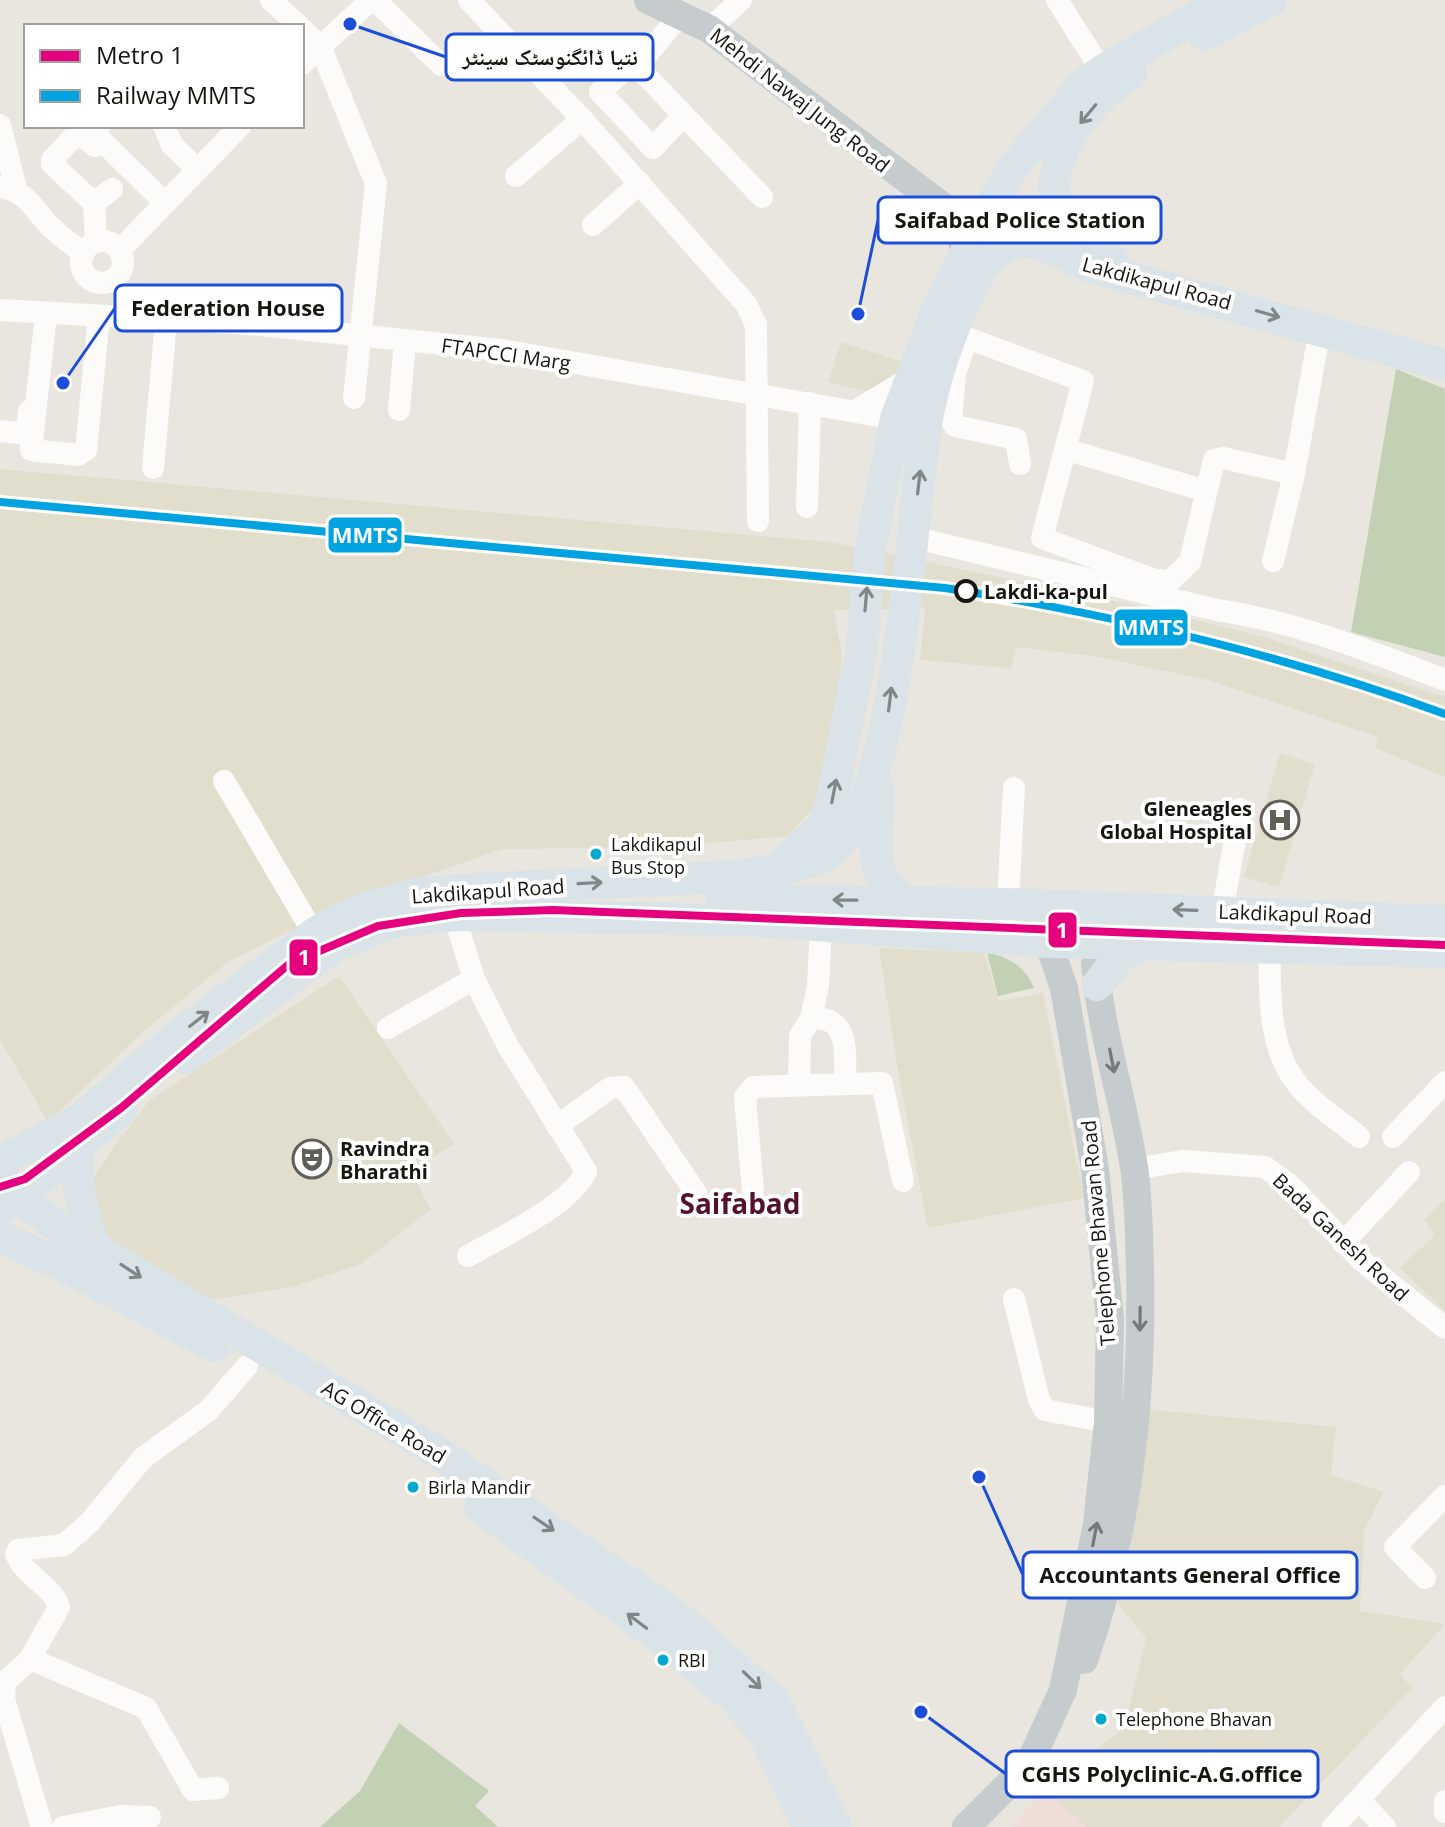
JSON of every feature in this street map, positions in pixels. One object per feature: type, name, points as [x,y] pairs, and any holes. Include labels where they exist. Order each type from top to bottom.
[{"type":"highway","points":[[968,271],[991,240],[1052,122],[1082,86],[1102,71],[1226,0]]},
{"type":"highway","points":[[1139,278],[1071,232],[1060,219],[1056,174],[1062,154],[1085,116],[1116,82],[1271,0]]},
{"type":"highway","name":"Lakdikapul Road","points":[[771,871],[803,847],[821,828],[830,809],[862,648],[870,550],[896,419],[910,378],[968,271],[993,196],[1052,122]]},
{"type":"highway","name":"Lakdikapul Road","points":[[968,271],[1006,247],[1023,242],[1042,246],[1091,267],[1445,365]]},
{"type":"highway","name":"Lakdikapul Road","points":[[941,934],[881,876],[876,858],[882,747],[898,650],[926,425],[959,335],[968,271]]},
{"type":"highway","name":"Lakdikapul Road","points":[[6,1195],[77,1151],[142,1089],[334,946],[392,922],[454,915],[671,921],[702,900],[771,871],[827,854],[845,840],[858,822],[882,747]]},
{"type":"highway","name":"Lakdikapul Road","points":[[0,1162],[83,1117],[164,1046],[331,922],[380,903],[421,893],[904,901],[1445,921]]},
{"type":"highway","name":"Lakdikapul Road","points":[[702,900],[821,925],[1048,942],[1445,952]]},
{"type":"highway","points":[[1097,985],[1122,954],[1146,943]]},
{"type":"highway","points":[[77,1151],[79,1190],[93,1247]]},
{"type":"highway","name":"AG Office Road","points":[[6,1195],[439,1453],[677,1616],[773,1700],[836,1827]]},
{"type":"highway","name":"AG Office Road","points":[[0,1237],[64,1266],[247,1366],[431,1474],[643,1625],[725,1690],[764,1733],[808,1827]]},
{"type":"main road","name":"Mehdi Nawaj Jung Road","points":[[648,0],[709,29],[946,209]]},
{"type":"main road","points":[[946,209],[963,213],[980,209],[993,196]]},
{"type":"main road","points":[[946,209],[958,223],[964,240],[968,271]]},
{"type":"main road","name":"Telephone Bhavan Road","points":[[966,1827],[1029,1764],[1063,1690],[1097,1524],[1108,1422],[1110,1320],[1095,1169],[1064,988],[1048,942]]},
{"type":"main road","name":"Telephone Bhavan Road","points":[[987,1827],[1042,1765],[1064,1718],[1105,1599],[1121,1526],[1135,1421],[1141,1320],[1134,1169],[1097,985],[1093,943]]},
{"type":"main road","points":[[1064,988],[1097,985]]},
{"type":"street","points":[[271,0],[298,24]]},
{"type":"street","points":[[304,62],[373,0],[441,65]]},
{"type":"street","points":[[469,0],[635,177],[746,304],[756,325],[758,521]]},
{"type":"street","points":[[709,29],[741,0]]},
{"type":"street","points":[[1057,0],[1102,71]]},
{"type":"street","points":[[637,67],[680,15]]},
{"type":"street","points":[[304,30],[320,46],[376,184],[354,398]]},
{"type":"street","points":[[653,148],[600,92],[633,62],[762,197]]},
{"type":"street","points":[[593,225],[635,177],[653,148],[683,116]]},
{"type":"street","points":[[516,176],[582,119]]},
{"type":"street","points":[[0,125],[8,188],[39,209],[50,227],[90,248],[109,242],[120,250],[123,270],[114,280],[106,317],[86,450],[78,455],[31,450],[41,317]]},
{"type":"street","points":[[165,128],[172,145],[197,169]]},
{"type":"street","points":[[120,250],[169,191],[197,169],[238,128]]},
{"type":"street","points":[[94,203],[52,164],[52,160],[78,132],[96,135],[169,191]]},
{"type":"street","points":[[112,189],[94,203],[90,248],[81,264],[87,277],[100,284],[114,280]]},
{"type":"street","name":"FTAPCCI Marg","points":[[0,310],[41,317],[249,324],[501,350],[896,419]]},
{"type":"street","points":[[0,318],[41,317]]},
{"type":"street","points":[[0,431],[19,433],[27,428],[41,317]]},
{"type":"street","points":[[153,468],[166,321]]},
{"type":"street","points":[[1278,559],[1320,329]]},
{"type":"street","points":[[1020,464],[1016,439],[955,426],[951,420],[959,335],[1083,381],[1068,450],[1042,538],[1155,580],[1170,581],[1190,562],[1199,535],[1211,464],[1219,458],[1294,474]]},
{"type":"street","points":[[399,410],[405,341]]},
{"type":"street","points":[[857,410],[910,378]]},
{"type":"street","points":[[807,507],[810,403]]},
{"type":"street","points":[[1068,450],[1206,491]]},
{"type":"street","points":[[910,548],[1264,617],[1320,632],[1445,680]]},
{"type":"street","points":[[224,781],[314,934]]},
{"type":"street","points":[[1007,939],[1014,788]]},
{"type":"street","points":[[1219,944],[1240,809]]},
{"type":"street","points":[[454,915],[474,979],[508,1046],[584,1164],[582,1180],[535,1217],[468,1256]]},
{"type":"street","points":[[799,1085],[801,1029],[811,1018],[818,986],[821,925]]},
{"type":"street","points":[[1270,947],[1269,1000],[1281,1049],[1297,1084],[1359,1137]]},
{"type":"street","points":[[388,1028],[474,979]]},
{"type":"street","points":[[811,1018],[831,1020],[841,1030],[845,1041],[845,1083]]},
{"type":"street","points":[[753,1191],[747,1091],[753,1087],[872,1081],[885,1085],[903,1181]]},
{"type":"street","points":[[1393,1137],[1445,1082]]},
{"type":"street","points":[[557,1126],[610,1088],[624,1087],[696,1193]]},
{"type":"street","name":"Bada Ganesh Road","points":[[1134,1169],[1183,1161],[1265,1167],[1290,1185],[1343,1243],[1423,1314],[1445,1328]]},
{"type":"street","points":[[1343,1243],[1409,1172]]},
{"type":"street","points":[[1014,1299],[1039,1400],[1045,1410],[1058,1415],[1108,1422]]},
{"type":"street","points":[[42,1827],[4,1699],[5,1682],[30,1659],[59,1607],[57,1599],[19,1560],[18,1550],[64,1545],[89,1523],[143,1458],[209,1410],[247,1366]]},
{"type":"street","points":[[1425,1578],[1395,1547],[1445,1496]]},
{"type":"street","points":[[30,1659],[146,1708],[193,1790],[218,1788]]},
{"type":"street","points":[[1333,1827],[1445,1707]]},
{"type":"street","points":[[1359,1800],[1385,1827]]},
{"type":"street","points":[[1445,1801],[1445,1812]]},
{"type":"street","points":[[63,1827],[121,1816],[150,1817]]},
{"type":"shaded area","points":[[841,342],[902,362],[893,388],[873,393],[828,382]]},
{"type":"shaded area","points":[[0,469],[830,542],[1139,606],[1264,637],[1445,697],[1445,777],[1375,748],[1378,737],[1208,680],[1099,657],[1016,647],[1011,668],[920,660],[925,609],[834,610],[842,657],[824,795],[788,836],[665,847],[502,849],[342,905],[228,962],[145,1030],[48,1122],[0,1040]]},
{"type":"shaded area","name":"Gleneagles Global Hospital","points":[[1280,753],[1315,764],[1279,887],[1244,877]]},
{"type":"shaded area","points":[[879,948],[984,953],[999,1001],[1043,993],[1084,1198],[928,1228],[899,1077]]},
{"type":"shaded area","points":[[339,976],[454,1144],[410,1172],[431,1209],[361,1264],[293,1287],[210,1300],[132,1258],[103,1232],[86,1189],[114,1147],[150,1100]]},
{"type":"shaded area","points":[[1445,1199],[1445,1311],[1400,1268],[1435,1235],[1424,1220]]},
{"type":"shaded area","points":[[1143,1409],[1336,1427],[1331,1475],[1383,1492],[1364,1531],[1360,1611],[1445,1624],[1400,1674],[1412,1688],[1279,1827],[1087,1827],[1045,1789],[1124,1728],[1146,1638],[1118,1604]]},
{"type":"shaded area","points":[[1045,1789],[1087,1827],[1011,1827]]},
{"type":"green space","points":[[1396,369],[1445,389],[1445,657],[1351,632]]},
{"type":"green space","points":[[987,952],[1016,964],[1034,988],[998,996]]},
{"type":"green space","points":[[399,1723],[489,1791],[475,1806],[498,1827],[320,1827],[360,1791]]},
{"type":"metro line","name":"1","points":[[0,1187],[25,1179],[121,1108],[289,964],[378,926],[461,913],[553,910],[1445,945]]},
{"type":"rail line","name":"MMTS","points":[[0,502],[945,588],[1072,611],[1198,639],[1322,673],[1445,714]]},
{"type":"place","name":"نتیا ڈائگنوسٹک سینٹر","points":[[350,24]]},
{"type":"place","name":"Saifabad Police Station","points":[[858,314]]},
{"type":"place","name":"Federation House","points":[[63,383]]},
{"type":"place","name":"Lakdi-ka-pul","points":[[966,591]]},
{"type":"place","name":"Gleneagles Global Hospital","points":[[1280,820]]},
{"type":"place","name":"Lakdikapul Bus Stop","points":[[596,854]]},
{"type":"place","name":"Ravindra Bharathi","points":[[312,1159]]},
{"type":"place","name":"Accountants General Office","points":[[979,1477]]},
{"type":"place","name":"Birla Mandir","points":[[413,1487]]},
{"type":"place","name":"RBI","points":[[663,1660]]},
{"type":"place","name":"CGHS Polyclinic-A.G.office","points":[[921,1712]]},
{"type":"place","name":"Telephone Bhavan","points":[[1101,1719]]},
{"type":"district","name":"Saifabad","points":[[740,1203]]}]
